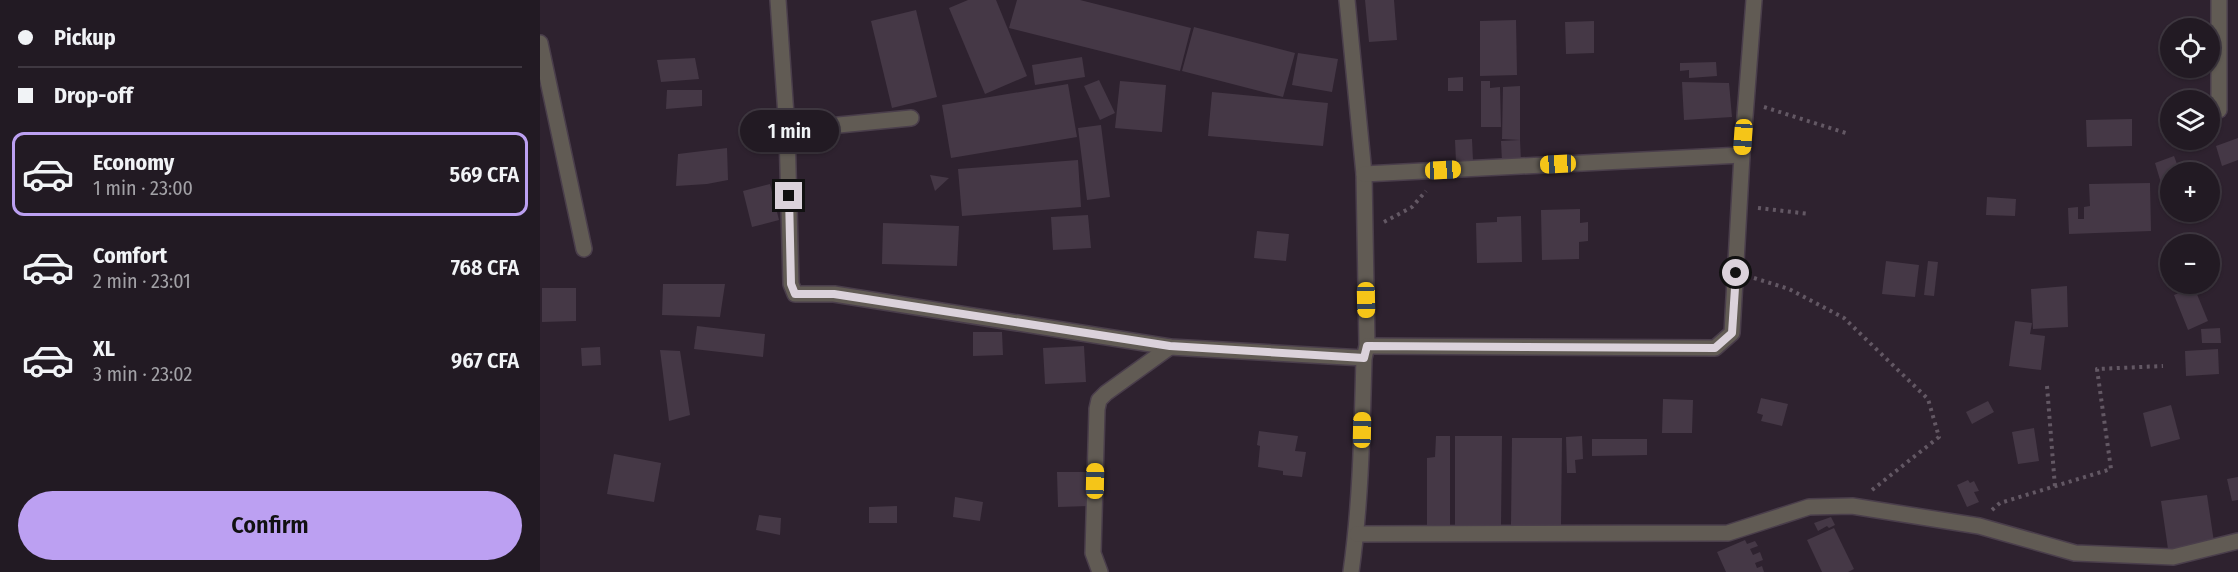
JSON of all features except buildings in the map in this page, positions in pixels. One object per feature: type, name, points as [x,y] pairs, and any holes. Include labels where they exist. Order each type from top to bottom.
[{"type":"street","points":[[778,0],[787,130],[791,284],[795,294],[834,294],[1170,346],[1365,352],[1715,348],[1732,333],[1754,0]]},
{"type":"street","points":[[1347,0],[1364,174],[1365,232],[1362,454],[1352,572]]},
{"type":"street","points":[[2219,0],[2219,90]]},
{"type":"street","points":[[540,43],[584,249]]},
{"type":"street","points":[[787,130],[911,118]]},
{"type":"street","points":[[1364,174],[1742,155]]},
{"type":"street","points":[[1100,572],[1093,553],[1099,400],[1170,346]]},
{"type":"street","points":[[1357,534],[1728,533],[1809,507],[1852,506],[1973,525],[2075,553],[2173,557],[2238,541]]},
{"type":"path","points":[[1746,101],[1849,134]]},
{"type":"path","points":[[1365,232],[1412,207],[1443,170]]},
{"type":"path","points":[[1739,206],[1810,214]]},
{"type":"path","points":[[1736,273],[1789,290],[1844,318],[1928,399],[1939,437],[1852,506]]},
{"type":"path","points":[[1973,525],[2000,503],[2111,469],[2097,369],[2163,366]]},
{"type":"path","points":[[2047,386],[2055,487]]},
{"type":"route","points":[[789,196],[791,284],[795,294],[834,294],[1170,346],[1364,358],[1367,346],[1715,348],[1728,339],[1732,333],[1736,273]]}]
